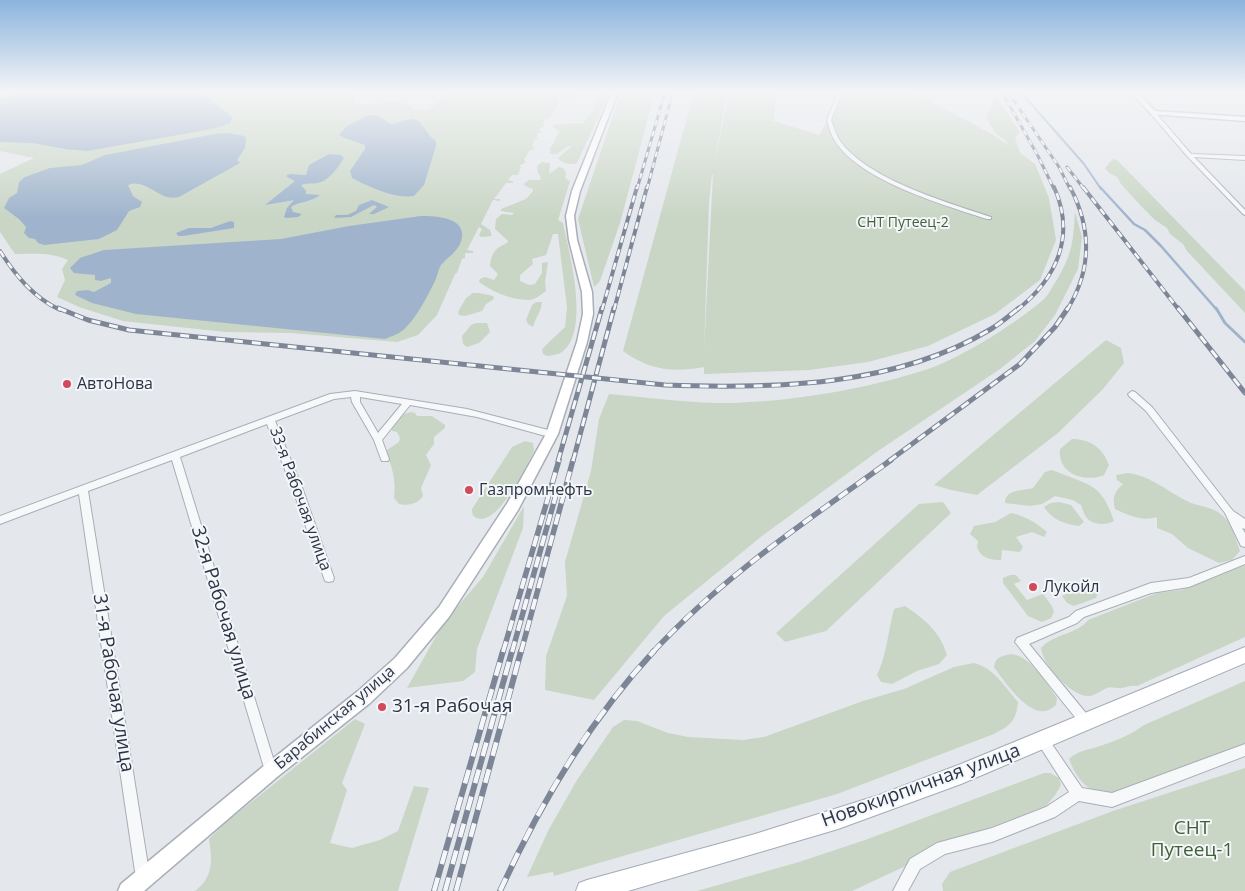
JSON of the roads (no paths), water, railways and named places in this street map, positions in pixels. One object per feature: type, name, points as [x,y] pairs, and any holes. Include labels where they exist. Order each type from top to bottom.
[{"type":"main road","name":"Барабинская улица","points":[[128,891],[271,770],[364,697],[401,663],[426,636],[444,612],[490,543],[531,476],[552,434],[566,397],[588,314],[587,292],[573,240],[570,216],[576,191],[599,134]]},
{"type":"main road","name":"Новокирпичная улица","points":[[587,891],[773,840],[919,790],[1043,741],[1245,655]]},
{"type":"street","points":[[834,134],[838,143],[848,153],[886,179],[946,204],[988,218]]},
{"type":"street","points":[[1171,134],[1245,213]]},
{"type":"street","points":[[1189,155],[1245,158]]},
{"type":"street","points":[[0,520],[332,396],[355,394],[478,414],[533,431],[552,434]]},
{"type":"street","points":[[355,394],[356,402],[378,440],[385,459]]},
{"type":"street","points":[[1132,394],[1148,409],[1228,510],[1245,525]]},
{"type":"street","points":[[378,440],[408,402]]},
{"type":"street","name":"33-я Рабочая улица","points":[[270,420],[298,490],[329,578]]},
{"type":"street","name":"32-я Рабочая улица","points":[[175,455],[271,770]]},
{"type":"street","name":"31-я Рабочая улица","points":[[83,488],[143,878]]},
{"type":"street","points":[[1228,510],[1245,544]]},
{"type":"street","points":[[1086,722],[1021,642],[1072,620],[1080,614],[1151,588],[1188,582],[1245,560]]},
{"type":"street","points":[[1043,741],[1078,794]]},
{"type":"street","points":[[900,891],[915,864],[942,848],[992,835],[1050,812],[1078,794],[1112,800],[1245,750]]},
{"type":"water","points":[[0,134],[186,134],[87,151],[33,143],[0,142]]},
{"type":"water","points":[[215,134],[231,134],[244,136],[246,139],[245,148],[237,160],[240,163],[179,197],[167,197],[143,185],[128,185],[133,196],[142,202],[140,207],[129,211],[117,230],[99,239],[44,245],[38,243],[35,239],[29,238],[24,233],[26,227],[4,208],[9,198],[17,193],[19,182],[25,177],[50,168],[82,165],[105,155]]},
{"type":"water","points":[[428,134],[436,141],[436,146],[424,185],[414,196],[399,196],[352,178],[350,171],[365,149],[365,145],[339,135]]},
{"type":"water","points":[[329,154],[341,155],[344,158],[328,178],[319,183],[301,185],[306,194],[320,195],[291,207],[293,212],[302,214],[298,217],[284,217],[287,208],[294,200],[265,205],[295,181],[287,177],[287,175],[306,175],[309,165]]},
{"type":"water","points":[[372,200],[389,207],[374,214],[369,214],[377,207],[374,205],[351,217],[334,218],[336,215],[347,215],[356,211],[359,205]]},
{"type":"water","points":[[421,216],[442,218],[456,223],[460,227],[462,234],[461,242],[441,265],[428,296],[409,324],[399,333],[385,339],[136,314],[92,303],[75,295],[77,291],[88,290],[94,292],[111,283],[111,278],[101,281],[95,280],[95,275],[74,273],[70,268],[80,258],[104,250],[281,239],[349,226]]},
{"type":"water","points":[[230,221],[234,222],[234,228],[183,236],[178,236],[176,233],[189,228],[211,228]]},
{"type":"waterway","points":[[1057,134],[1084,164],[1101,189]]},
{"type":"waterway","points":[[1100,187],[1134,224],[1145,230],[1161,246],[1217,310]]},
{"type":"waterway","points":[[1216,308],[1225,323],[1245,342]]},
{"type":"railway","points":[[637,189],[653,134]]},
{"type":"railway","points":[[647,189],[662,134]]},
{"type":"railway","points":[[1025,134],[1054,189]]},
{"type":"railway","points":[[1036,134],[1059,167],[1070,189]]},
{"type":"railway","points":[[1067,167],[1084,189]]},
{"type":"railway","points":[[602,310],[637,187]]},
{"type":"railway","points":[[614,310],[647,187]]},
{"type":"railway","points":[[1017,310],[1043,284],[1059,255],[1063,239],[1063,222],[1054,187]]},
{"type":"railway","points":[[1067,310],[1081,280],[1085,265],[1086,249],[1082,218],[1070,187]]},
{"type":"railway","points":[[1083,187],[1179,310]]},
{"type":"railway","points":[[0,251],[12,269],[33,292],[60,310]]},
{"type":"railway","points":[[58,308],[88,320],[129,330],[582,377]]},
{"type":"railway","points":[[582,377],[602,308]]},
{"type":"railway","points":[[595,378],[614,308]]},
{"type":"railway","points":[[595,378],[665,385],[706,386],[791,384],[833,380],[915,363],[954,348],[991,329],[1019,308]]},
{"type":"railway","points":[[889,461],[1020,364],[1055,327],[1068,308]]},
{"type":"railway","points":[[1178,308],[1245,393]]},
{"type":"railway","points":[[558,461],[582,377]]},
{"type":"railway","points":[[582,377],[595,378]]},
{"type":"railway","points":[[573,461],[595,378]]},
{"type":"railway","points":[[503,652],[559,460]]},
{"type":"railway","points":[[521,652],[573,460]]},
{"type":"railway","points":[[653,652],[680,624],[737,574],[891,460]]},
{"type":"railway","points":[[512,652],[557,491]]},
{"type":"railway","points":[[434,891],[503,651]]},
{"type":"railway","points":[[445,891],[512,651]]},
{"type":"railway","points":[[456,891],[521,651]]},
{"type":"railway","points":[[500,891],[532,827],[567,765],[608,706],[654,651]]},
{"type":"place","name":"АвтоНова","points":[[67,384]]},
{"type":"place","name":"Газпромнефть","points":[[469,490]]},
{"type":"place","name":"Лукойл","points":[[1033,587]]},
{"type":"place","name":"31-я Рабочая","points":[[382,707]]},
{"type":"park label","name":"СНТ Путеец-2","points":[[903,223]]},
{"type":"park label","name":"СНТ Путеец-1","points":[[1192,840]]}]
